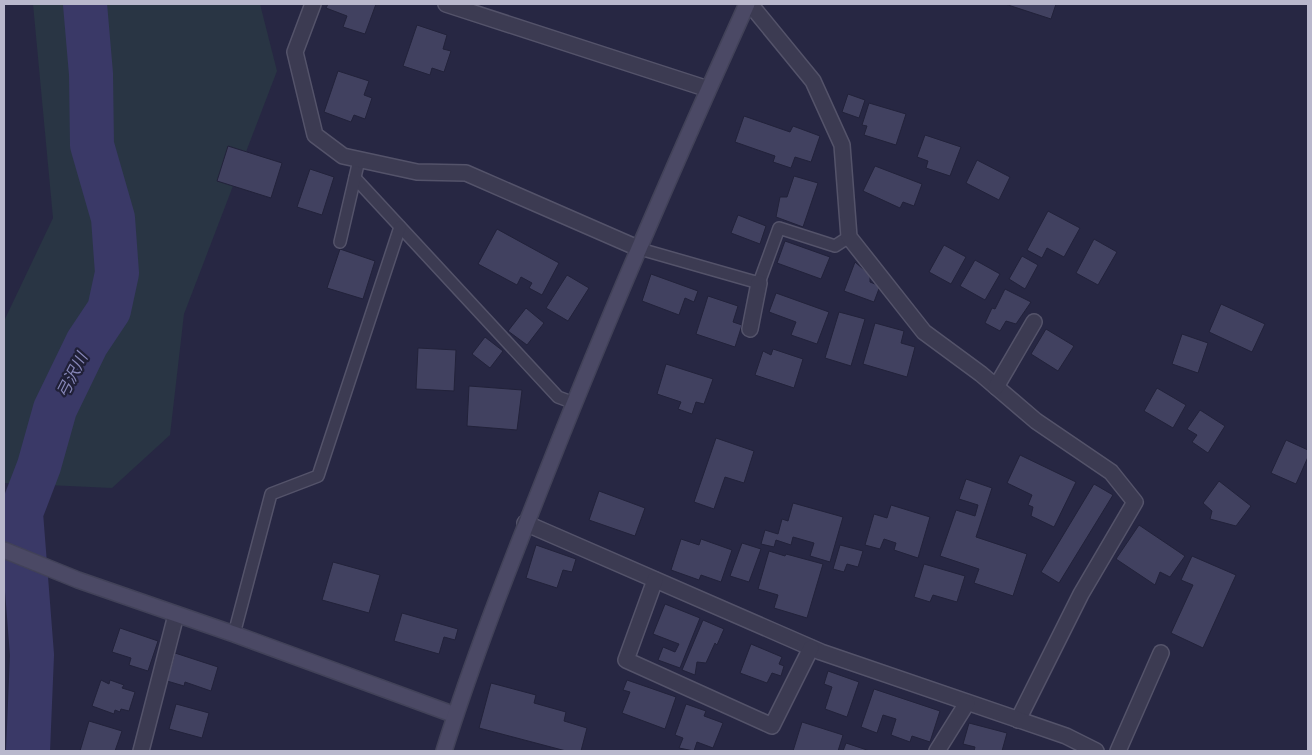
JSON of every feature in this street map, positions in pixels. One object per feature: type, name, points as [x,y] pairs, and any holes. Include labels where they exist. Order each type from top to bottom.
[{"type":"street","points":[[313,4],[295,52],[315,135],[342,156],[417,172],[466,173],[640,249]]},
{"type":"street","points":[[446,4],[708,89]]},
{"type":"street","points":[[444,751],[455,715],[525,523],[708,89],[748,4],[813,81],[842,145],[849,237],[924,332],[996,387],[1036,421],[1111,472],[1135,502],[1081,594],[1018,720]]},
{"type":"street","points":[[750,329],[759,283]]},
{"type":"street","points":[[996,387],[1034,322]]},
{"type":"street","points":[[525,523],[811,648],[967,704],[1066,736],[1096,751]]},
{"type":"street","points":[[4,550],[78,580],[234,634],[455,715]]},
{"type":"street","points":[[655,580],[626,660],[772,726],[811,648]]},
{"type":"street","points":[[140,751],[176,615]]},
{"type":"street","points":[[1118,751],[1161,652]]},
{"type":"street","points":[[937,751],[967,704]]},
{"type":"lane","points":[[340,242],[359,160]]},
{"type":"lane","points":[[355,178],[558,397],[574,403]]},
{"type":"lane","points":[[234,634],[271,494],[318,476],[400,228]]},
{"type":"lane","points":[[640,249],[759,283],[779,228],[835,246],[849,237]]},
{"type":"shaded area","points":[[33,4],[260,4],[277,71],[184,314],[170,435],[112,488],[4,483],[4,321],[53,218]]},
{"type":"building","points":[[328,4],[376,4],[365,34],[343,27],[347,16],[326,8]]},
{"type":"building","points":[[1005,4],[1056,4],[1051,19]]},
{"type":"building","points":[[417,25],[447,35],[443,49],[451,51],[444,72],[432,68],[430,75],[403,66]]},
{"type":"building","points":[[338,71],[369,81],[364,95],[372,98],[365,119],[354,115],[351,122],[324,112]]},
{"type":"building","points":[[848,94],[865,100],[859,118],[842,112]]},
{"type":"building","points":[[869,103],[906,114],[896,145],[864,135],[867,126],[862,125]]},
{"type":"building","points":[[744,116],[790,132],[793,126],[820,136],[811,162],[795,157],[791,168],[773,162],[775,156],[735,142]]},
{"type":"building","points":[[925,135],[961,147],[950,176],[926,168],[928,161],[917,157]]},
{"type":"building","points":[[228,146],[282,163],[271,198],[217,181]]},
{"type":"building","points":[[977,160],[1010,177],[999,200],[966,183]]},
{"type":"building","points":[[875,166],[922,184],[914,206],[903,202],[900,208],[863,191]]},
{"type":"building","points":[[310,169],[334,177],[322,215],[297,207]]},
{"type":"building","points":[[794,176],[818,183],[803,227],[776,217],[780,197],[787,197]]},
{"type":"building","points":[[1048,211],[1080,228],[1064,257],[1047,248],[1042,258],[1027,250]]},
{"type":"building","points":[[738,215],[766,226],[760,244],[731,233]]},
{"type":"building","points":[[497,229],[559,263],[542,295],[529,288],[532,283],[521,277],[517,285],[478,264]]},
{"type":"building","points":[[1094,239],[1117,252],[1098,285],[1076,273]]},
{"type":"building","points":[[785,241],[830,257],[821,279],[777,263]]},
{"type":"building","points":[[944,245],[966,257],[951,284],[929,272]]},
{"type":"building","points":[[340,249],[375,261],[363,299],[327,288]]},
{"type":"building","points":[[1022,256],[1038,265],[1025,289],[1009,279]]},
{"type":"building","points":[[975,260],[1000,274],[985,300],[960,286]]},
{"type":"building","points":[[855,262],[870,275],[870,282],[880,286],[874,302],[844,291]]},
{"type":"building","points":[[651,274],[698,291],[694,302],[685,298],[679,315],[642,301]]},
{"type":"building","points":[[567,275],[589,288],[568,321],[546,308]]},
{"type":"building","points":[[1005,289],[1031,302],[1016,324],[1006,321],[1000,331],[985,323],[992,308],[995,309]]},
{"type":"building","points":[[776,293],[829,312],[817,344],[791,335],[796,322],[769,312]]},
{"type":"building","points":[[708,296],[738,306],[733,322],[742,325],[735,347],[696,334]]},
{"type":"building","points":[[1221,304],[1265,324],[1252,352],[1209,332]]},
{"type":"building","points":[[526,308],[544,323],[527,345],[508,331]]},
{"type":"building","points":[[839,312],[865,319],[851,366],[825,358]]},
{"type":"building","points":[[875,323],[904,331],[901,343],[915,347],[907,377],[863,364]]},
{"type":"building","points":[[1046,329],[1074,346],[1058,371],[1031,354]]},
{"type":"building","points":[[1182,334],[1208,343],[1198,373],[1172,364]]},
{"type":"building","points":[[485,337],[503,351],[490,368],[472,354]]},
{"type":"building","points":[[418,348],[456,350],[454,391],[416,389]]},
{"type":"building","points":[[773,349],[803,359],[794,388],[755,375],[763,351],[771,355]]},
{"type":"building","points":[[666,364],[713,379],[704,404],[696,402],[692,414],[678,409],[681,402],[657,394]]},
{"type":"building","points":[[469,386],[522,390],[517,430],[467,426]]},
{"type":"building","points":[[1157,388],[1186,405],[1173,428],[1144,411]]},
{"type":"building","points":[[1200,410],[1225,426],[1208,453],[1192,442],[1197,435],[1187,429]]},
{"type":"building","points":[[716,438],[754,451],[744,483],[725,477],[714,509],[694,502]]},
{"type":"building","points":[[1286,440],[1308,450],[1308,457],[1296,484],[1271,473]]},
{"type":"building","points":[[1020,455],[1076,482],[1054,527],[1031,516],[1033,507],[1028,505],[1032,495],[1007,483]]},
{"type":"building","points":[[966,479],[992,488],[976,537],[1027,554],[1013,596],[974,583],[979,569],[940,556],[956,510],[975,516],[978,505],[959,499]]},
{"type":"building","points":[[1219,481],[1251,506],[1236,526],[1210,519],[1212,511],[1203,503]]},
{"type":"building","points":[[1094,484],[1113,495],[1059,583],[1041,572]]},
{"type":"building","points":[[599,491],[645,508],[635,536],[589,520]]},
{"type":"building","points":[[793,503],[843,517],[830,562],[810,556],[814,543],[793,537],[791,545],[776,540],[774,547],[761,544],[765,530],[778,534],[782,519],[788,521]]},
{"type":"building","points":[[891,505],[930,517],[918,558],[894,550],[896,543],[884,539],[880,549],[865,545],[874,514],[887,518]]},
{"type":"building","points":[[1139,525],[1185,556],[1170,577],[1160,572],[1155,585],[1116,559]]},
{"type":"building","points":[[681,539],[699,545],[701,539],[732,550],[721,582],[701,575],[699,580],[671,570]]},
{"type":"building","points":[[742,543],[761,549],[749,582],[730,576]]},
{"type":"building","points":[[536,545],[576,559],[572,572],[563,570],[557,588],[526,578]]},
{"type":"building","points":[[840,545],[863,551],[858,567],[847,564],[844,572],[833,569]]},
{"type":"building","points":[[769,551],[823,564],[807,618],[774,608],[778,595],[758,589]]},
{"type":"building","points":[[1192,556],[1236,575],[1203,648],[1171,633],[1193,585],[1181,580]]},
{"type":"building","points":[[333,562],[380,575],[369,613],[322,600]]},
{"type":"building","points":[[924,564],[965,576],[957,602],[933,595],[930,602],[914,597]]},
{"type":"building","points":[[665,604],[700,618],[680,668],[658,660],[663,647],[675,652],[679,644],[653,634]]},
{"type":"building","points":[[402,613],[458,629],[455,640],[444,637],[439,654],[394,641]]},
{"type":"building","points":[[703,620],[724,629],[706,663],[697,662],[695,675],[682,670]]},
{"type":"building","points":[[120,628],[158,641],[148,671],[129,665],[131,658],[112,652]]},
{"type":"building","points":[[751,644],[782,657],[779,664],[784,666],[781,676],[772,673],[767,683],[740,673]]},
{"type":"building","points":[[175,653],[218,667],[211,691],[185,682],[184,686],[167,681]]},
{"type":"building","points":[[828,671],[859,682],[847,717],[825,709],[832,687],[824,684]]},
{"type":"building","points":[[101,680],[109,684],[110,680],[124,685],[122,688],[135,692],[129,711],[121,709],[120,712],[115,710],[114,714],[92,706]]},
{"type":"building","points":[[627,680],[676,697],[665,729],[622,713],[630,692],[623,690]]},
{"type":"building","points":[[491,683],[536,695],[534,703],[566,712],[564,721],[587,728],[581,751],[566,751],[479,728]]},
{"type":"building","points":[[874,689],[940,711],[930,742],[912,736],[910,742],[891,735],[896,719],[883,715],[877,733],[861,727]]},
{"type":"building","points":[[176,704],[209,713],[202,738],[169,729]]},
{"type":"building","points":[[686,704],[706,711],[704,716],[723,723],[713,748],[697,742],[694,751],[679,748],[683,738],[675,735]]},
{"type":"building","points":[[89,721],[122,731],[115,751],[80,751]]},
{"type":"building","points":[[802,722],[843,735],[838,751],[793,751]]},
{"type":"building","points":[[969,723],[1007,733],[1002,751],[974,751],[975,747],[963,744]]},
{"type":"building","points":[[846,743],[870,751],[843,751]]},
{"type":"waterway","name":"弓沢川","points":[[28,751],[32,655],[21,513],[39,466],[55,409],[87,343],[109,310],[117,273],[113,218],[92,145],[91,74],[85,4]]}]
